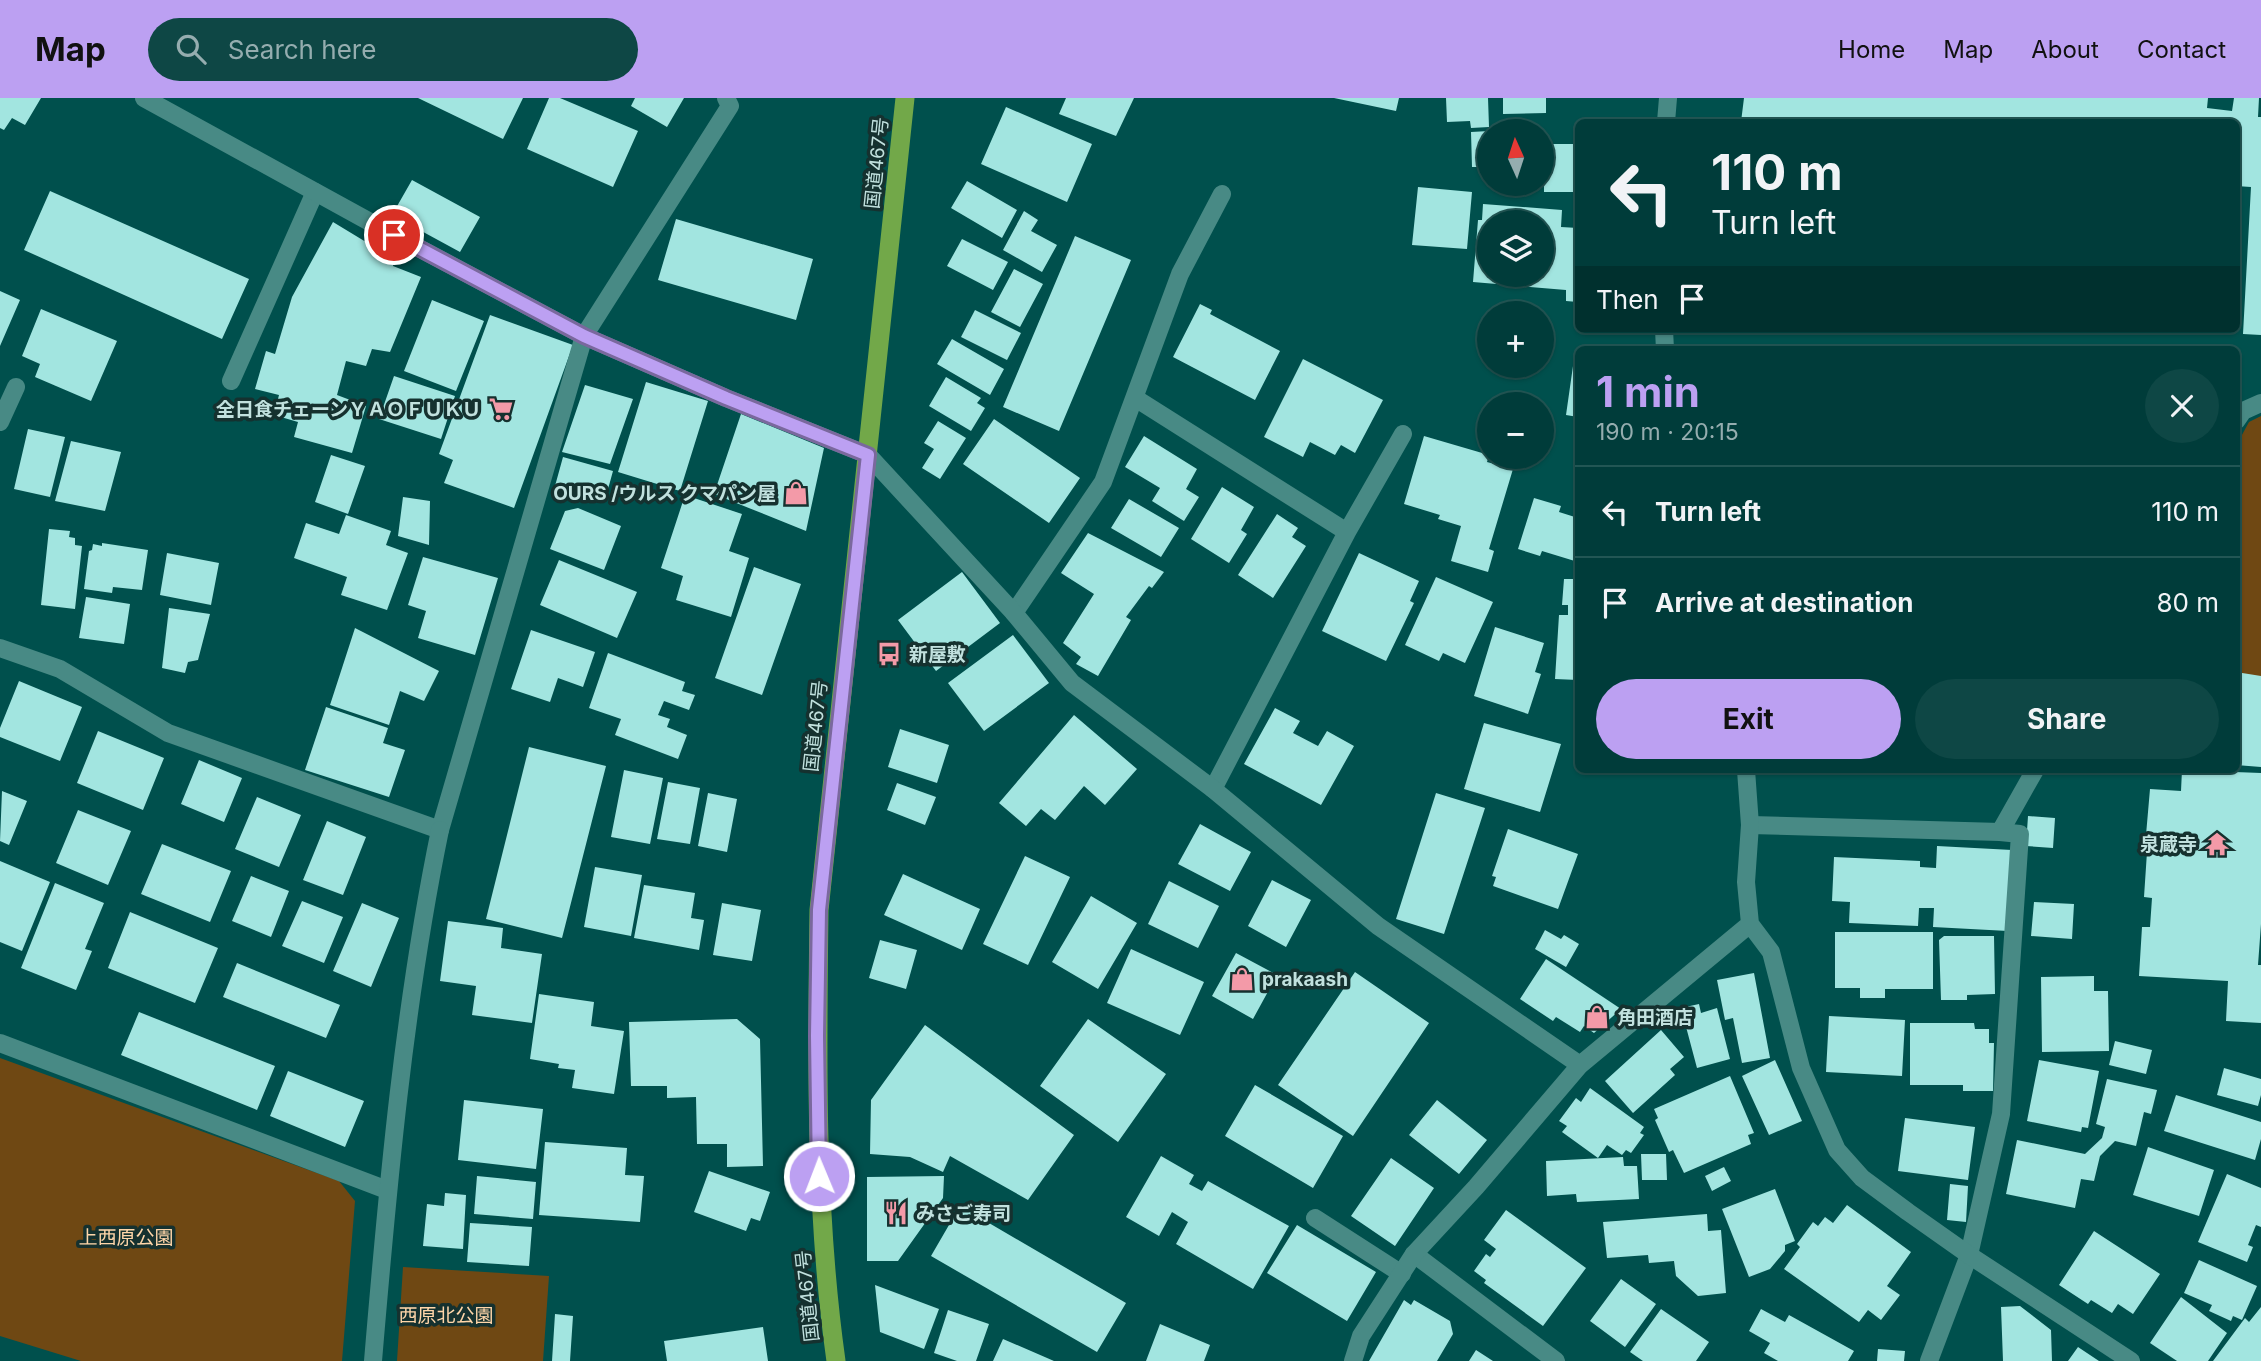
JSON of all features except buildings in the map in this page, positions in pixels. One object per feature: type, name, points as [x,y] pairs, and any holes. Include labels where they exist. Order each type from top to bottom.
[{"type":"highway","name":"国道467号","points":[[836,1361],[829,1313],[819,1176],[819,910],[905,98]]},
{"type":"street","points":[[144,98],[584,336],[726,398],[868,455],[1014,614],[1072,683],[1213,789],[1378,926],[1580,1065]]},
{"type":"street","points":[[1665,119],[1668,98]]},
{"type":"street","points":[[373,1361],[387,1190],[410,999],[424,906],[440,830],[584,336],[731,101]]},
{"type":"street","points":[[231,381],[315,192]]},
{"type":"street","points":[[1014,614],[1103,482],[1180,274],[1222,194]]},
{"type":"street","points":[[0,422],[16,387]]},
{"type":"street","points":[[1135,398],[1347,533]]},
{"type":"street","points":[[2240,415],[2243,411],[2261,403]]},
{"type":"street","points":[[1213,789],[1347,533],[1404,434]]},
{"type":"street","points":[[0,648],[60,669],[168,733],[440,830]]},
{"type":"street","points":[[1746,773],[1750,825],[1746,882],[1750,924],[1771,952],[1801,1068],[1837,1150],[1862,1178],[1969,1255],[2131,1361]]},
{"type":"street","points":[[2000,832],[2033,773]]},
{"type":"street","points":[[1750,825],[2020,834],[2001,1114],[1969,1255],[1929,1361]]},
{"type":"street","points":[[1353,1361],[1361,1336],[1414,1254],[1476,1188],[1580,1065],[1750,924]]},
{"type":"street","points":[[0,1044],[387,1190]]},
{"type":"street","points":[[1315,1218],[1402,1274]]},
{"type":"street","points":[[1414,1254],[1556,1361]]},
{"type":"green space","points":[[2261,416],[2261,681],[2240,675],[2240,438],[2249,422]]},
{"type":"green space","name":"上西原公園","points":[[0,1058],[339,1181],[355,1201],[342,1361],[81,1361],[0,1336]]},
{"type":"green space","name":"西原北公園","points":[[403,1267],[549,1276],[543,1361],[397,1361]]},
{"type":"place","name":"全日食チェーンＹＡＯＦＵＫＵ","points":[[501,409]]},
{"type":"place","name":"OURS /ウルス クマパン屋","points":[[796,493]]},
{"type":"place","name":"新屋敷","points":[[889,654]]},
{"type":"place","name":"泉蔵寺","points":[[2217,844]]},
{"type":"place","name":"prakaash","points":[[1242,979]]},
{"type":"place","name":"角田酒店","points":[[1597,1017]]},
{"type":"place","name":"みさご寿司","points":[[896,1213]]},
{"type":"route","points":[[394,235],[584,336],[726,398],[868,455],[819,910],[819,1176]]}]
